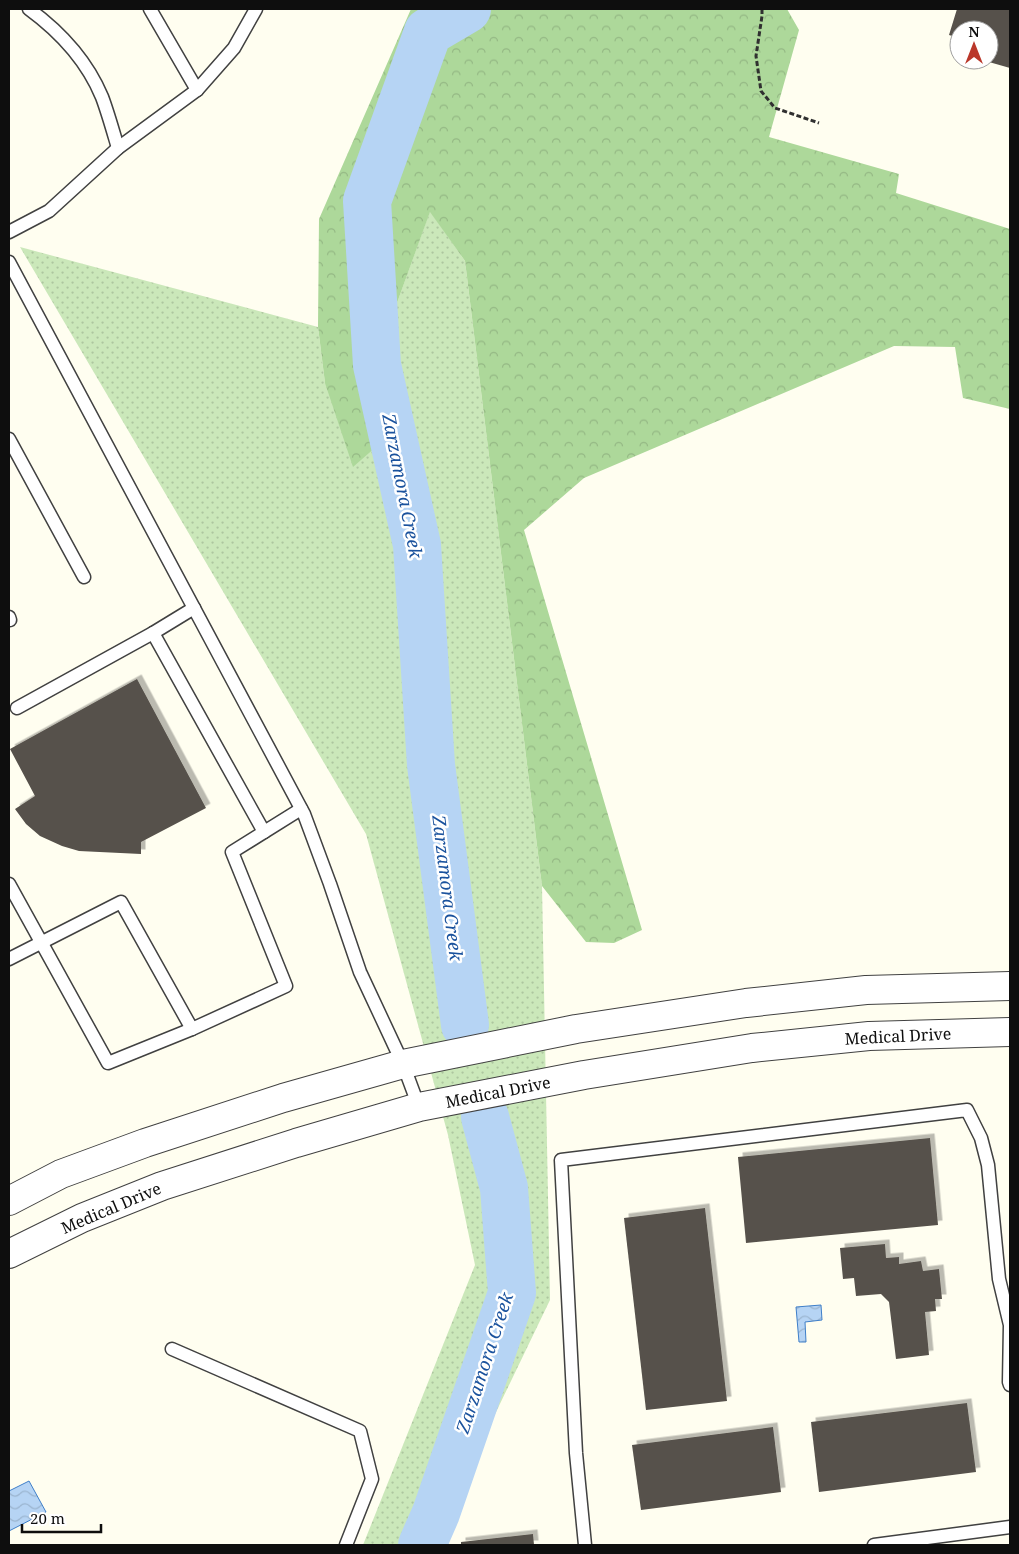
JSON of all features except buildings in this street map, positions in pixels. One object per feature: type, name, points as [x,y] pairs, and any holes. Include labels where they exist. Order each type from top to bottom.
[{"type":"street","points":[[9,1201],[61,1174],[145,1143],[282,1098],[403,1064],[576,1029],[746,1003],[866,990],[1010,986]]},
{"type":"street","name":"Medical Drive","points":[[9,1254],[82,1218],[162,1186],[296,1143],[419,1107],[584,1075],[752,1048],[869,1036],[1010,1032]]},
{"type":"lane","points":[[29,9],[65,40],[85,67],[102,96],[118,148]]},
{"type":"lane","points":[[150,9],[197,90]]},
{"type":"lane","points":[[9,232],[48,210],[118,148],[197,90],[234,48],[256,9]]},
{"type":"lane","points":[[9,262],[14,282],[194,608],[301,809],[330,884],[360,972],[403,1064],[419,1107]]},
{"type":"lane","points":[[9,439],[84,577]]},
{"type":"lane","points":[[17,708],[153,633],[194,608]]},
{"type":"lane","points":[[153,633],[264,832]]},
{"type":"lane","points":[[9,884],[108,1063],[192,1029],[286,986],[232,852],[301,809]]},
{"type":"lane","points":[[9,960],[121,902],[192,1029]]},
{"type":"lane","points":[[585,1545],[576,1453],[561,1160],[967,1110],[981,1138],[988,1165],[999,1279],[1008,1310],[1010,1325],[1010,1385]]},
{"type":"lane","points":[[997,1262],[1010,1261]]},
{"type":"lane","points":[[172,1349],[360,1431],[372,1479],[346,1545]]},
{"type":"lane","points":[[874,1545],[1010,1527]]},
{"type":"path","points":[[762,9],[756,56],[761,91],[775,108],[820,123]]},
{"type":"green space","points":[[411,9],[787,9],[799,30],[769,137],[899,174],[896,193],[1010,229],[1010,409],[963,398],[955,347],[894,346],[584,478],[524,530],[642,930],[614,943],[586,942],[542,886],[465,261],[430,212],[393,314],[387,353],[385,439],[353,467],[325,383],[318,327],[319,219]]},
{"type":"green space","points":[[430,211],[465,261],[542,886],[550,1300],[432,1545],[363,1545],[475,1265],[448,1135],[366,834],[20,247],[318,327],[325,383],[387,353],[393,314]]},
{"type":"water","points":[[821,1305],[822,1320],[805,1322],[806,1342],[799,1342],[796,1307]]},
{"type":"water","points":[[29,1481],[46,1512],[9,1531],[9,1491]]},
{"type":"waterway","name":"Zarzamora Creek","points":[[465,1025],[431,765],[417,545],[377,365],[367,201],[428,32],[467,9]]},
{"type":"waterway","name":"Zarzamora Creek","points":[[422,1545],[436,1513],[512,1293],[504,1188],[485,1117]]}]
